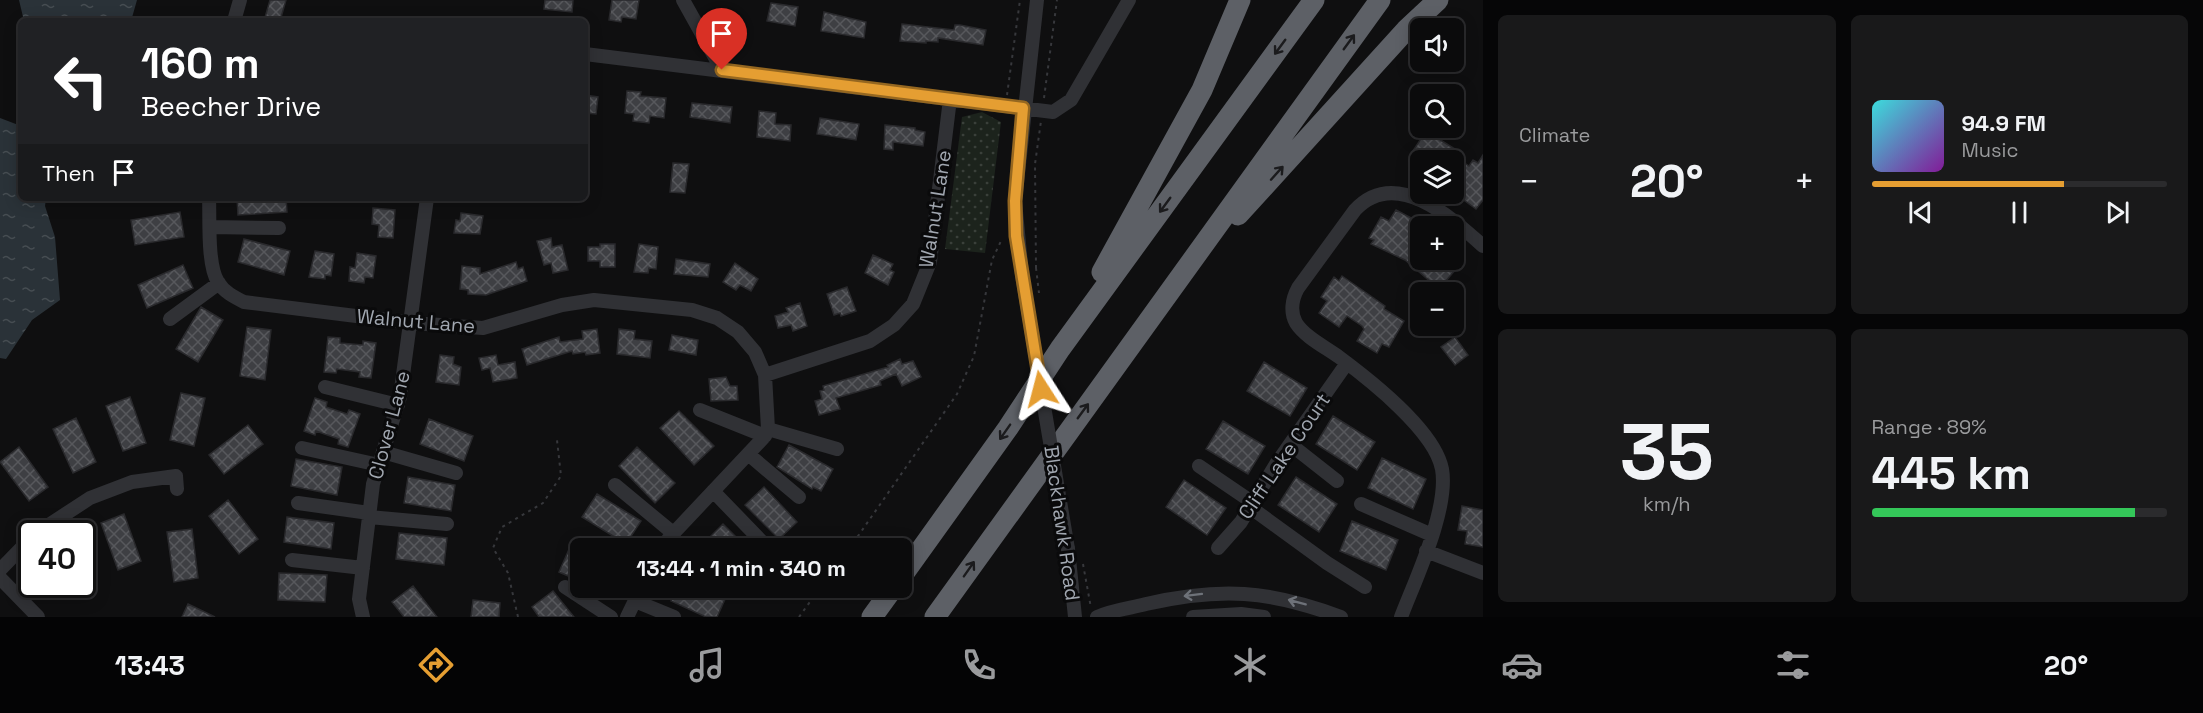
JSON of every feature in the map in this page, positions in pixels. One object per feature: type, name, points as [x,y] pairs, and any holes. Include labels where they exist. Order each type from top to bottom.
[{"type":"highway","points":[[1202,90],[1227,0]]},
{"type":"highway","points":[[1060,349],[1202,90],[1240,0]]},
{"type":"highway","points":[[912,562],[1008,428],[1060,349],[1314,0]]},
{"type":"highway","points":[[935,617],[1380,0]]},
{"type":"highway","points":[[1167,294],[1406,30],[1438,0]]},
{"type":"highway","points":[[872,617],[886,598]]},
{"type":"street","points":[[235,18],[240,0]]},
{"type":"street","points":[[683,0],[722,70]]},
{"type":"street","name":"Blackhawk Road","points":[[1037,0],[1023,108],[1015,201],[1022,275],[1068,549],[1076,617]]},
{"type":"street","points":[[588,54],[1053,112],[1071,100],[1129,0]]},
{"type":"street","name":"Walnut Lane","points":[[219,283],[230,295],[244,302],[483,328],[562,305],[594,300],[692,310],[717,318],[738,332],[755,352],[765,375],[870,341],[894,325],[913,304],[930,262],[950,99]]},
{"type":"street","points":[[1401,617],[1432,535],[1442,487],[1442,468],[1436,450],[1426,434],[1347,363],[1301,329],[1294,318],[1292,306],[1298,288],[1360,204],[1381,193],[1404,194],[1453,219],[1483,246]]},
{"type":"street","points":[[170,319],[219,283],[213,266],[208,201]]},
{"type":"street","name":"Clover Lane","points":[[363,617],[359,599],[373,484],[398,405],[412,322],[427,201]]},
{"type":"street","points":[[210,227],[279,228]]},
{"type":"street","name":"Cliff Lake Court","points":[[1218,548],[1251,505],[1290,444],[1347,363]]},
{"type":"street","points":[[674,538],[767,432],[765,375]]},
{"type":"street","points":[[325,387],[398,405]]},
{"type":"street","points":[[700,411],[767,432],[837,449]]},
{"type":"street","points":[[1290,444],[1337,481]]},
{"type":"street","points":[[302,448],[381,458],[456,473]]},
{"type":"street","points":[[748,454],[799,497]]},
{"type":"street","points":[[1199,466],[1327,563],[1365,587]]},
{"type":"street","points":[[56,520],[90,498],[132,482],[176,476],[177,489]]},
{"type":"street","points":[[615,485],[665,538]]},
{"type":"street","points":[[713,491],[758,538]]},
{"type":"street","points":[[298,503],[369,515],[447,524]]},
{"type":"street","points":[[1361,504],[1432,535]]},
{"type":"street","points":[[0,570],[18,551]]},
{"type":"street","points":[[1426,551],[1483,573]]},
{"type":"street","points":[[292,561],[363,568]]},
{"type":"street","points":[[0,578],[38,617]]},
{"type":"street","points":[[565,587],[610,617]]},
{"type":"street","points":[[1097,617],[1190,594],[1234,592],[1278,597],[1341,617]]},
{"type":"street","points":[[627,617],[636,598]]},
{"type":"street","points":[[635,601],[674,617]]},
{"type":"street","points":[[1193,617],[1241,614],[1264,617]]},
{"type":"path","points":[[1006,106],[1020,0]]},
{"type":"path","points":[[1036,268],[1035,164],[1057,0]]},
{"type":"path","points":[[857,538],[957,394],[974,356],[992,260],[1000,241]]},
{"type":"path","points":[[518,617],[508,573],[493,548],[502,527],[543,502],[561,476],[557,440]]},
{"type":"path","points":[[1082,557],[1090,591],[1091,617]]},
{"type":"path","points":[[799,617],[813,598]]},
{"type":"shaded area","points":[[982,112],[1001,122],[985,253],[945,249],[962,117]]},
{"type":"water","points":[[19,0],[137,0],[132,18],[23,18]]},
{"type":"water","points":[[0,118],[18,125],[18,201],[46,201],[45,206],[55,237],[60,300],[32,320],[6,359],[0,358]]},
{"type":"building","points":[[270,0],[286,0],[281,18],[265,18]]},
{"type":"building","points":[[545,0],[573,0],[572,12],[544,9]]},
{"type":"building","points":[[612,0],[639,0],[636,19],[622,17],[621,22],[609,20]]},
{"type":"building","points":[[771,3],[798,7],[795,26],[767,21]]},
{"type":"building","points":[[824,12],[866,22],[864,38],[821,31]]},
{"type":"building","points":[[902,24],[954,30],[955,25],[960,25],[986,30],[983,45],[938,38],[938,42],[926,41],[926,43],[900,41]]},
{"type":"building","points":[[627,91],[641,92],[640,96],[666,98],[664,118],[650,116],[649,123],[633,121],[634,114],[625,113]]},
{"type":"building","points":[[588,95],[598,97],[596,114],[588,113]]},
{"type":"building","points":[[692,103],[732,107],[730,123],[690,117]]},
{"type":"building","points":[[759,111],[776,113],[775,124],[791,125],[790,141],[757,137]]},
{"type":"building","points":[[820,118],[859,124],[856,140],[817,134]]},
{"type":"building","points":[[885,125],[915,128],[915,130],[925,132],[923,146],[893,142],[893,150],[884,149]]},
{"type":"building","points":[[1421,138],[1437,138],[1456,150],[1414,150]]},
{"type":"building","points":[[1483,155],[1483,200],[1476,209],[1464,200],[1464,163],[1469,166],[1473,160],[1478,163]]},
{"type":"building","points":[[673,163],[689,164],[685,193],[670,192]]},
{"type":"building","points":[[237,201],[286,201],[287,212],[238,215]]},
{"type":"building","points":[[373,208],[395,210],[393,238],[378,237],[379,225],[372,224]]},
{"type":"building","points":[[1396,210],[1410,217],[1410,264],[1371,244],[1374,240],[1369,238],[1381,217],[1389,221]]},
{"type":"building","points":[[180,212],[184,237],[135,245],[131,220]]},
{"type":"building","points":[[461,213],[483,216],[480,234],[454,233],[456,220],[460,221]]},
{"type":"building","points":[[551,238],[552,247],[562,245],[568,270],[553,273],[551,263],[544,265],[537,241]]},
{"type":"building","points":[[244,239],[290,251],[284,275],[238,262]]},
{"type":"building","points":[[600,244],[615,244],[615,267],[600,267],[600,261],[588,261],[588,247],[600,247]]},
{"type":"building","points":[[639,244],[658,247],[656,269],[649,268],[648,273],[634,272]]},
{"type":"building","points":[[315,251],[334,254],[331,276],[325,275],[325,279],[309,277]]},
{"type":"building","points":[[357,253],[376,256],[373,278],[365,277],[364,283],[349,281],[350,267],[355,268]]},
{"type":"building","points":[[873,255],[893,264],[890,270],[894,272],[888,285],[865,273]]},
{"type":"building","points":[[676,259],[710,264],[708,277],[674,274]]},
{"type":"building","points":[[516,262],[518,269],[523,267],[527,281],[486,295],[468,294],[468,290],[460,289],[462,266],[480,268],[480,274]]},
{"type":"building","points":[[735,263],[758,279],[751,291],[740,285],[736,290],[723,282]]},
{"type":"building","points":[[183,265],[193,288],[147,308],[138,285]]},
{"type":"building","points":[[1417,270],[1455,270],[1445,282],[1431,282]]},
{"type":"building","points":[[1342,276],[1385,306],[1384,309],[1404,321],[1389,347],[1382,344],[1377,353],[1357,341],[1364,329],[1362,326],[1347,316],[1339,327],[1319,313],[1327,301],[1321,297],[1334,277],[1339,281]]},
{"type":"building","points":[[847,287],[856,311],[841,316],[840,313],[834,315],[827,294]]},
{"type":"building","points":[[800,303],[807,326],[793,331],[791,325],[778,328],[775,316],[788,312],[786,308]]},
{"type":"building","points":[[201,307],[223,320],[198,362],[176,349]]},
{"type":"building","points":[[247,327],[271,330],[265,380],[240,376]]},
{"type":"building","points":[[597,329],[600,353],[586,355],[585,352],[573,354],[572,351],[527,365],[522,349],[559,337],[560,342],[583,339],[582,331]]},
{"type":"building","points":[[619,329],[635,331],[634,339],[652,341],[650,358],[617,354]]},
{"type":"building","points":[[672,335],[698,340],[696,355],[669,350]]},
{"type":"building","points":[[328,337],[340,338],[340,343],[363,345],[363,341],[376,343],[371,378],[359,377],[360,372],[337,369],[336,373],[324,372]]},
{"type":"building","points":[[1455,337],[1468,355],[1455,365],[1441,347]]},
{"type":"building","points":[[440,355],[454,357],[453,364],[461,367],[459,385],[436,382]]},
{"type":"building","points":[[496,355],[498,365],[515,362],[517,378],[493,382],[490,368],[482,370],[479,358]]},
{"type":"building","points":[[900,359],[902,364],[913,361],[921,377],[902,386],[896,374],[880,381],[881,385],[836,398],[840,409],[819,415],[815,401],[822,399],[820,391],[824,390],[823,386],[888,367],[887,365]]},
{"type":"building","points":[[1264,362],[1307,388],[1290,416],[1247,391]]},
{"type":"building","points":[[726,377],[730,386],[737,386],[738,400],[711,401],[709,379]]},
{"type":"building","points":[[181,393],[205,398],[194,446],[170,440]]},
{"type":"building","points":[[130,397],[146,443],[123,451],[106,406]]},
{"type":"building","points":[[315,398],[327,402],[326,407],[347,414],[349,410],[360,414],[348,447],[338,444],[339,439],[316,431],[315,435],[304,431]]},
{"type":"building","points":[[679,411],[714,446],[694,465],[660,428]]},
{"type":"building","points":[[1333,416],[1375,442],[1357,470],[1316,444]]},
{"type":"building","points":[[76,418],[96,462],[73,473],[53,429]]},
{"type":"building","points":[[429,419],[473,436],[464,461],[420,444]]},
{"type":"building","points":[[1223,421],[1265,446],[1248,474],[1206,449]]},
{"type":"building","points":[[248,425],[263,444],[224,474],[209,455]]},
{"type":"building","points":[[789,445],[833,469],[821,491],[813,487],[812,489],[777,467]]},
{"type":"building","points":[[19,447],[48,487],[29,501],[0,462]]},
{"type":"building","points":[[637,447],[675,483],[655,503],[619,466]]},
{"type":"building","points":[[1382,458],[1426,479],[1413,509],[1368,488]]},
{"type":"building","points":[[296,459],[342,467],[337,495],[291,486]]},
{"type":"building","points":[[408,477],[455,485],[451,511],[404,503]]},
{"type":"building","points":[[1296,477],[1337,504],[1319,532],[1278,505]]},
{"type":"building","points":[[1184,480],[1226,508],[1207,535],[1166,507]]},
{"type":"building","points":[[764,487],[797,522],[778,538],[745,505]]},
{"type":"building","points":[[597,494],[641,521],[630,538],[616,538],[582,517]]},
{"type":"building","points":[[228,500],[258,539],[239,554],[209,516]]},
{"type":"building","points":[[1462,506],[1483,510],[1483,547],[1465,544],[1467,531],[1458,530]]},
{"type":"building","points":[[124,514],[141,561],[118,570],[101,523]]},
{"type":"building","points":[[287,517],[334,523],[331,549],[284,542]]},
{"type":"building","points":[[1352,521],[1398,540],[1386,570],[1340,551]]},
{"type":"building","points":[[723,524],[737,538],[709,538]]},
{"type":"building","points":[[192,529],[198,578],[174,582],[167,532]]},
{"type":"building","points":[[399,533],[447,538],[444,565],[396,559]]},
{"type":"building","points":[[570,547],[570,577],[559,572]]},
{"type":"building","points":[[279,573],[327,575],[325,602],[278,600]]},
{"type":"building","points":[[413,586],[437,617],[404,617],[392,602]]},
{"type":"building","points":[[553,591],[574,617],[539,617],[532,607]]},
{"type":"building","points":[[672,598],[726,598],[717,617],[706,617],[671,601]]},
{"type":"building","points":[[473,600],[500,603],[499,617],[471,617]]},
{"type":"building","points":[[188,604],[215,617],[182,617]]},
{"type":"route","points":[[722,70],[1023,108],[1015,201],[1016,236],[1041,389]]}]
